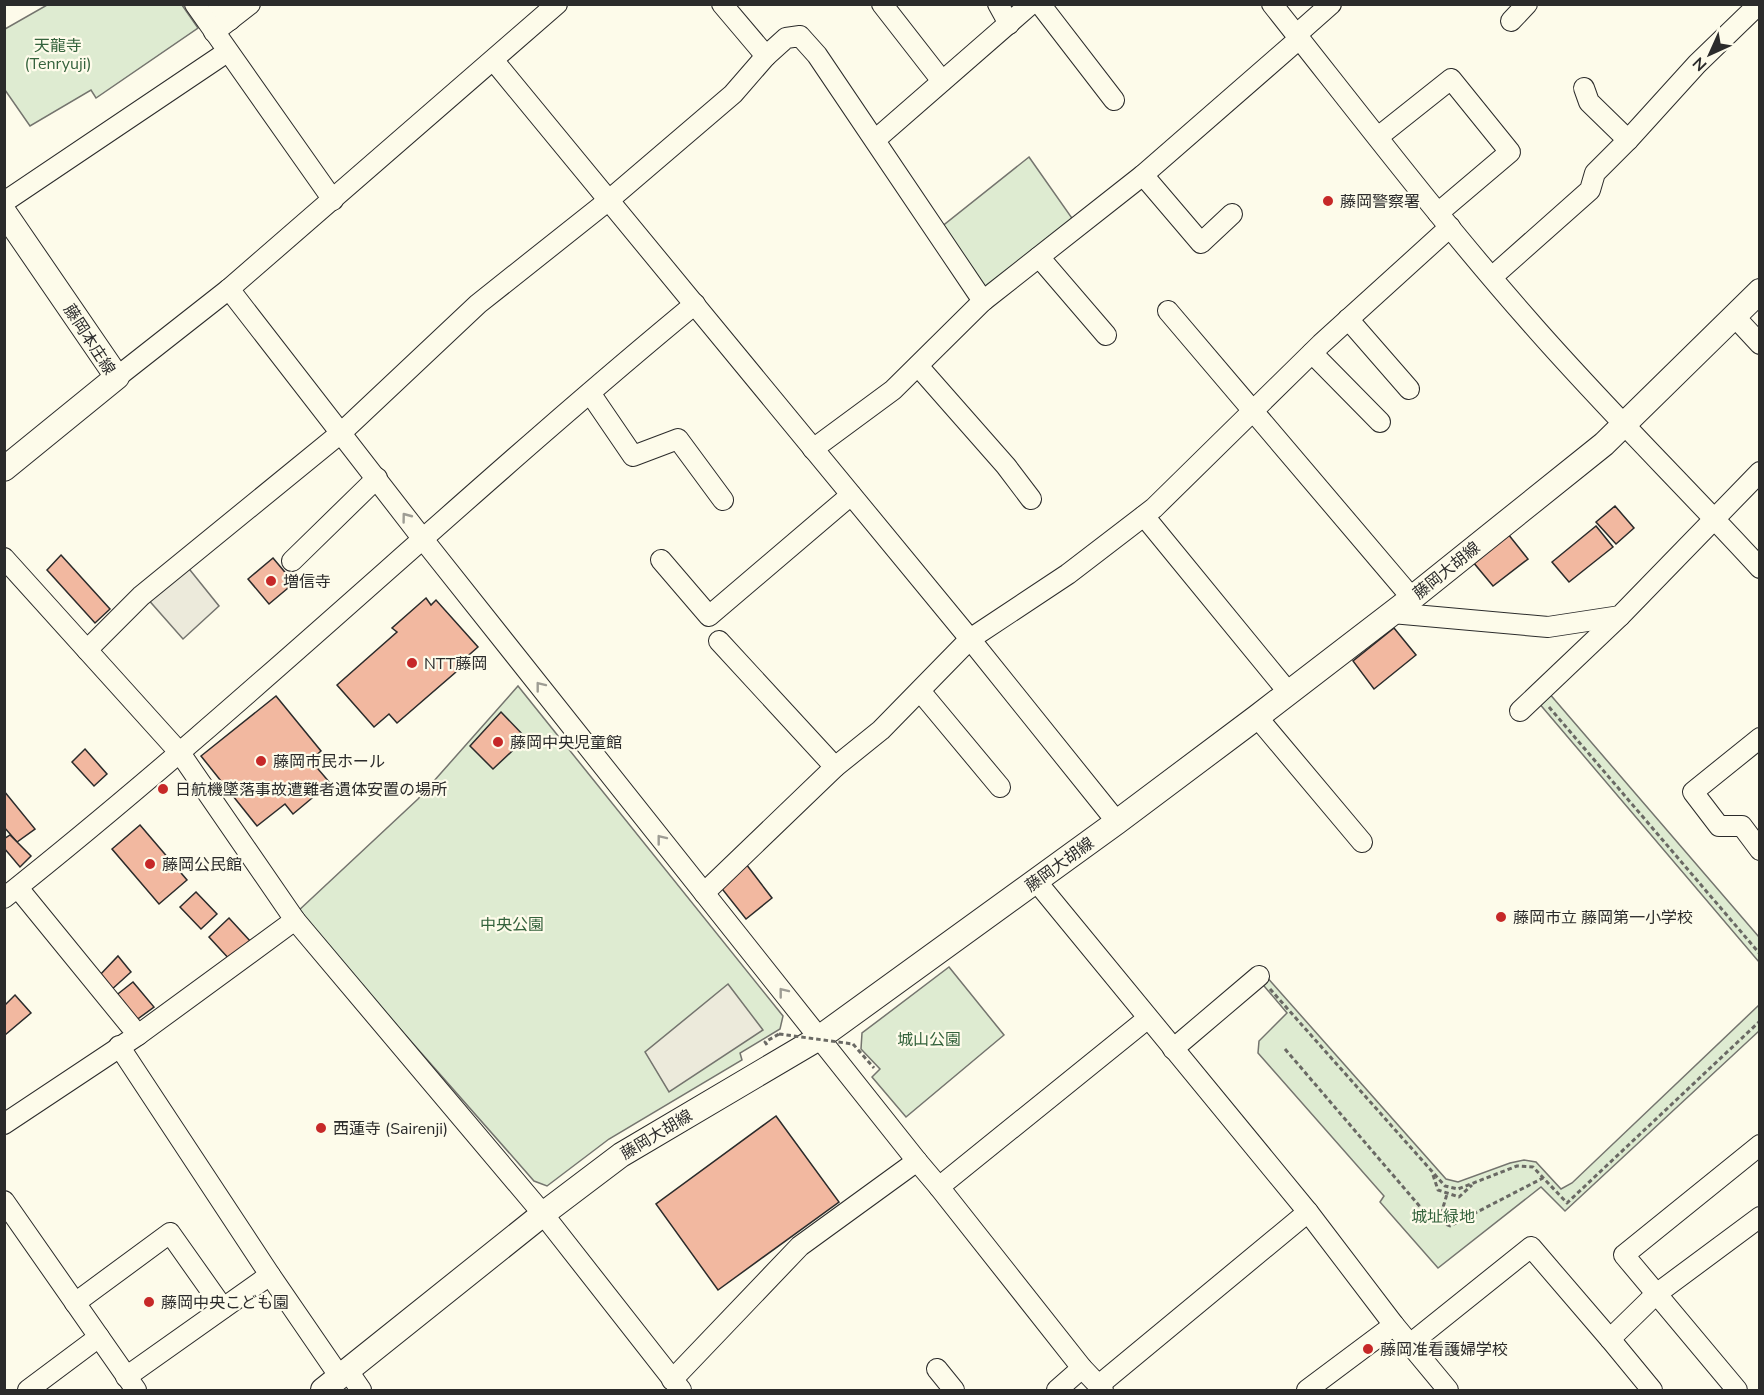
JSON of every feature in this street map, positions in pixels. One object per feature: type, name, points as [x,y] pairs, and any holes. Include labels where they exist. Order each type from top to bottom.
[{"type":"main road","name":"藤岡本庄線","points":[[4,212],[117,377],[4,469]]},
{"type":"main road","name":"藤岡大胡線","points":[[343,1382],[543,1214],[621,1155],[819,1038],[1117,822],[1392,614],[1624,426],[1760,291]]},
{"type":"street","points":[[195,4],[333,200]]},
{"type":"street","points":[[214,32],[224,12],[250,4]]},
{"type":"street","points":[[117,377],[229,289],[557,4]]},
{"type":"street","points":[[723,4],[766,56]]},
{"type":"street","points":[[882,4],[942,81]]},
{"type":"street","points":[[998,4],[1009,24]]},
{"type":"street","points":[[875,140],[1031,4]]},
{"type":"street","points":[[1040,4],[1114,100]]},
{"type":"street","points":[[1272,4],[1444,220],[1529,322],[1624,426],[1760,568]]},
{"type":"street","points":[[813,449],[892,390],[983,301],[1143,175],[1298,37],[1331,4]]},
{"type":"street","points":[[1511,21],[1527,4]]},
{"type":"street","points":[[1492,277],[1590,190],[1595,173],[1629,140],[1696,64],[1759,4]]},
{"type":"street","points":[[87,650],[141,597],[342,432],[478,304],[609,200],[734,94],[766,56],[786,38],[800,36],[817,55],[983,301]]},
{"type":"street","points":[[4,202],[227,52]]},
{"type":"street","points":[[494,61],[970,639],[1117,822]]},
{"type":"street","points":[[704,893],[835,767],[881,730],[970,639],[1068,574],[1144,516],[1348,319],[1510,152],[1451,79],[1378,137]]},
{"type":"street","points":[[1584,88],[1589,102],[1629,140]]},
{"type":"street","points":[[1143,175],[1201,243],[1232,214]]},
{"type":"street","points":[[1039,256],[1106,335]]},
{"type":"street","points":[[229,289],[819,1038],[1082,1368],[1101,1388],[1308,1212]]},
{"type":"street","points":[[138,1035],[11,893],[180,753],[423,538],[695,304]]},
{"type":"street","points":[[1168,311],[1412,598]]},
{"type":"street","points":[[1734,316],[1760,344]]},
{"type":"street","points":[[1348,319],[1409,389]]},
{"type":"street","points":[[1312,353],[1380,422]]},
{"type":"street","points":[[918,366],[1006,466],[1031,499]]},
{"type":"street","points":[[590,393],[633,456],[678,439],[723,500]]},
{"type":"street","points":[[1520,711],[1620,616],[1760,472]]},
{"type":"street","points":[[292,561],[377,478]]},
{"type":"street","points":[[661,560],[710,616],[851,495]]},
{"type":"street","points":[[1144,516],[1289,693]]},
{"type":"street","points":[[4,558],[180,753],[295,920],[543,1214],[677,1385],[800,1246],[917,1161]]},
{"type":"street","points":[[1392,614],[1548,627],[1620,616]]},
{"type":"street","points":[[718,641],[835,767]]},
{"type":"street","points":[[920,691],[1000,787]]},
{"type":"street","points":[[1257,717],[1362,842]]},
{"type":"street","points":[[1760,738],[1693,792],[1719,826],[1742,826],[1760,849]]},
{"type":"street","points":[[1036,881],[1308,1212],[1394,1325],[1448,1390]]},
{"type":"street","points":[[4,1124],[138,1035],[295,920]]},
{"type":"street","points":[[1173,1049],[1259,976]]},
{"type":"street","points":[[939,1187],[1147,1018]]},
{"type":"street","points":[[119,1046],[343,1382]]},
{"type":"street","points":[[1737,1390],[1623,1255],[1760,1145]]},
{"type":"street","points":[[4,1201],[131,1384],[223,1308],[270,1275]]},
{"type":"street","points":[[1610,1340],[1655,1295],[1760,1217]]},
{"type":"street","points":[[75,1303],[170,1233],[223,1308]]},
{"type":"street","points":[[1410,1344],[1531,1247],[1652,1390]]},
{"type":"street","points":[[1307,1390],[1394,1325]]},
{"type":"street","points":[[28,1390],[99,1337]]},
{"type":"street","points":[[1057,1390],[1082,1368]]},
{"type":"street","points":[[937,1370],[954,1390]]},
{"type":"path","points":[[1538,694],[1760,954]]},
{"type":"path","points":[[1259,976],[1445,1186],[1458,1189],[1517,1166],[1533,1167],[1567,1203],[1760,1021]]},
{"type":"path","points":[[765,1042],[778,1034],[853,1044],[874,1068]]},
{"type":"path","points":[[1285,1049],[1428,1216],[1450,1226],[1543,1178]]},
{"type":"path","points":[[860,1061],[864,1057]]},
{"type":"path","points":[[1432,1173],[1437,1190],[1459,1197],[1473,1183]]},
{"type":"path","points":[[1439,1221],[1447,1194]]},
{"type":"green space","name":"天龍寺 (Tenryuji)","points":[[47,5],[182,5],[198,28],[96,98],[91,90],[30,126],[5,90],[5,29]]},
{"type":"green space","points":[[1029,157],[1074,221],[985,294],[940,228]]},
{"type":"green space","name":"中央公園","points":[[518,686],[783,1016],[780,1029],[740,1053],[742,1060],[609,1139],[547,1186],[534,1181],[297,912],[418,799]]},
{"type":"green space","points":[[1548,692],[1759,937],[1759,962],[1538,702]]},
{"type":"green space","name":"城山公園","points":[[949,967],[1004,1035],[906,1117],[872,1077],[880,1069],[861,1049],[862,1033]]},
{"type":"green space","name":"城址緑地","points":[[1265,975],[1446,1179],[1458,1182],[1524,1160],[1536,1162],[1561,1189],[1572,1183],[1759,1005],[1759,1031],[1565,1211],[1541,1187],[1438,1268],[1380,1202],[1384,1196],[1258,1053],[1259,1041],[1287,1013],[1259,980]]},
{"type":"shaded area","points":[[186,565],[219,606],[183,639],[146,597]]},
{"type":"shaded area","points":[[728,984],[763,1030],[669,1092],[645,1052]]},
{"type":"building","points":[[1615,506],[1634,528],[1616,544],[1596,522]]},
{"type":"building","points":[[1596,526],[1613,547],[1569,582],[1552,562]]},
{"type":"building","points":[[1508,534],[1528,559],[1493,586],[1473,562]]},
{"type":"building","points":[[61,555],[110,609],[95,623],[47,570]]},
{"type":"building","name":"増信寺","points":[[273,558],[294,583],[269,604],[248,579]]},
{"type":"building","name":"NTT藤岡","points":[[426,598],[431,605],[436,600],[478,647],[462,661],[464,665],[397,723],[389,714],[374,727],[337,685],[397,632],[392,628]]},
{"type":"building","points":[[1394,628],[1416,655],[1374,689],[1353,661]]},
{"type":"building","name":"藤岡市民ホール","points":[[276,696],[321,751],[314,757],[320,765],[318,769],[330,783],[293,814],[285,804],[257,826],[201,756]]},
{"type":"building","name":"藤岡中央児童館","points":[[501,712],[526,738],[493,769],[470,746]]},
{"type":"building","points":[[85,749],[107,774],[94,786],[72,762]]},
{"type":"building","points":[[4,791],[35,829],[17,842],[4,827]]},
{"type":"building","name":"藤岡公民館","points":[[140,825],[187,880],[159,904],[112,849]]},
{"type":"building","points":[[10,835],[31,856],[20,867],[4,848],[4,839]]},
{"type":"building","points":[[746,864],[772,898],[746,919],[719,885]]},
{"type":"building","points":[[196,892],[217,914],[201,929],[180,907]]},
{"type":"building","points":[[229,918],[251,942],[231,961],[209,937]]},
{"type":"building","points":[[118,956],[131,972],[110,991],[98,977]]},
{"type":"building","points":[[133,982],[154,1007],[135,1021],[114,997]]},
{"type":"building","points":[[15,995],[31,1013],[5,1035],[4,1006]]},
{"type":"building","points":[[776,1116],[839,1202],[718,1290],[656,1204]]},
{"type":"place","name":"藤岡警察署","points":[[1328,201]]},
{"type":"place","name":"増信寺","points":[[271,581]]},
{"type":"place","name":"NTT藤岡","points":[[412,663]]},
{"type":"place","name":"藤岡中央児童館","points":[[498,742]]},
{"type":"place","name":"藤岡市民ホール","points":[[261,761]]},
{"type":"place","name":"日航機墜落事故遭難者遺体安置の場所","points":[[163,789]]},
{"type":"place","name":"藤岡公民館","points":[[150,864]]},
{"type":"place","name":"藤岡市立 藤岡第一小学校","points":[[1501,917]]},
{"type":"place","name":"西蓮寺 (Sairenji)","points":[[321,1128]]},
{"type":"place","name":"藤岡中央こども園","points":[[149,1302]]},
{"type":"place","name":"藤岡准看護婦学校","points":[[1368,1349]]}]
